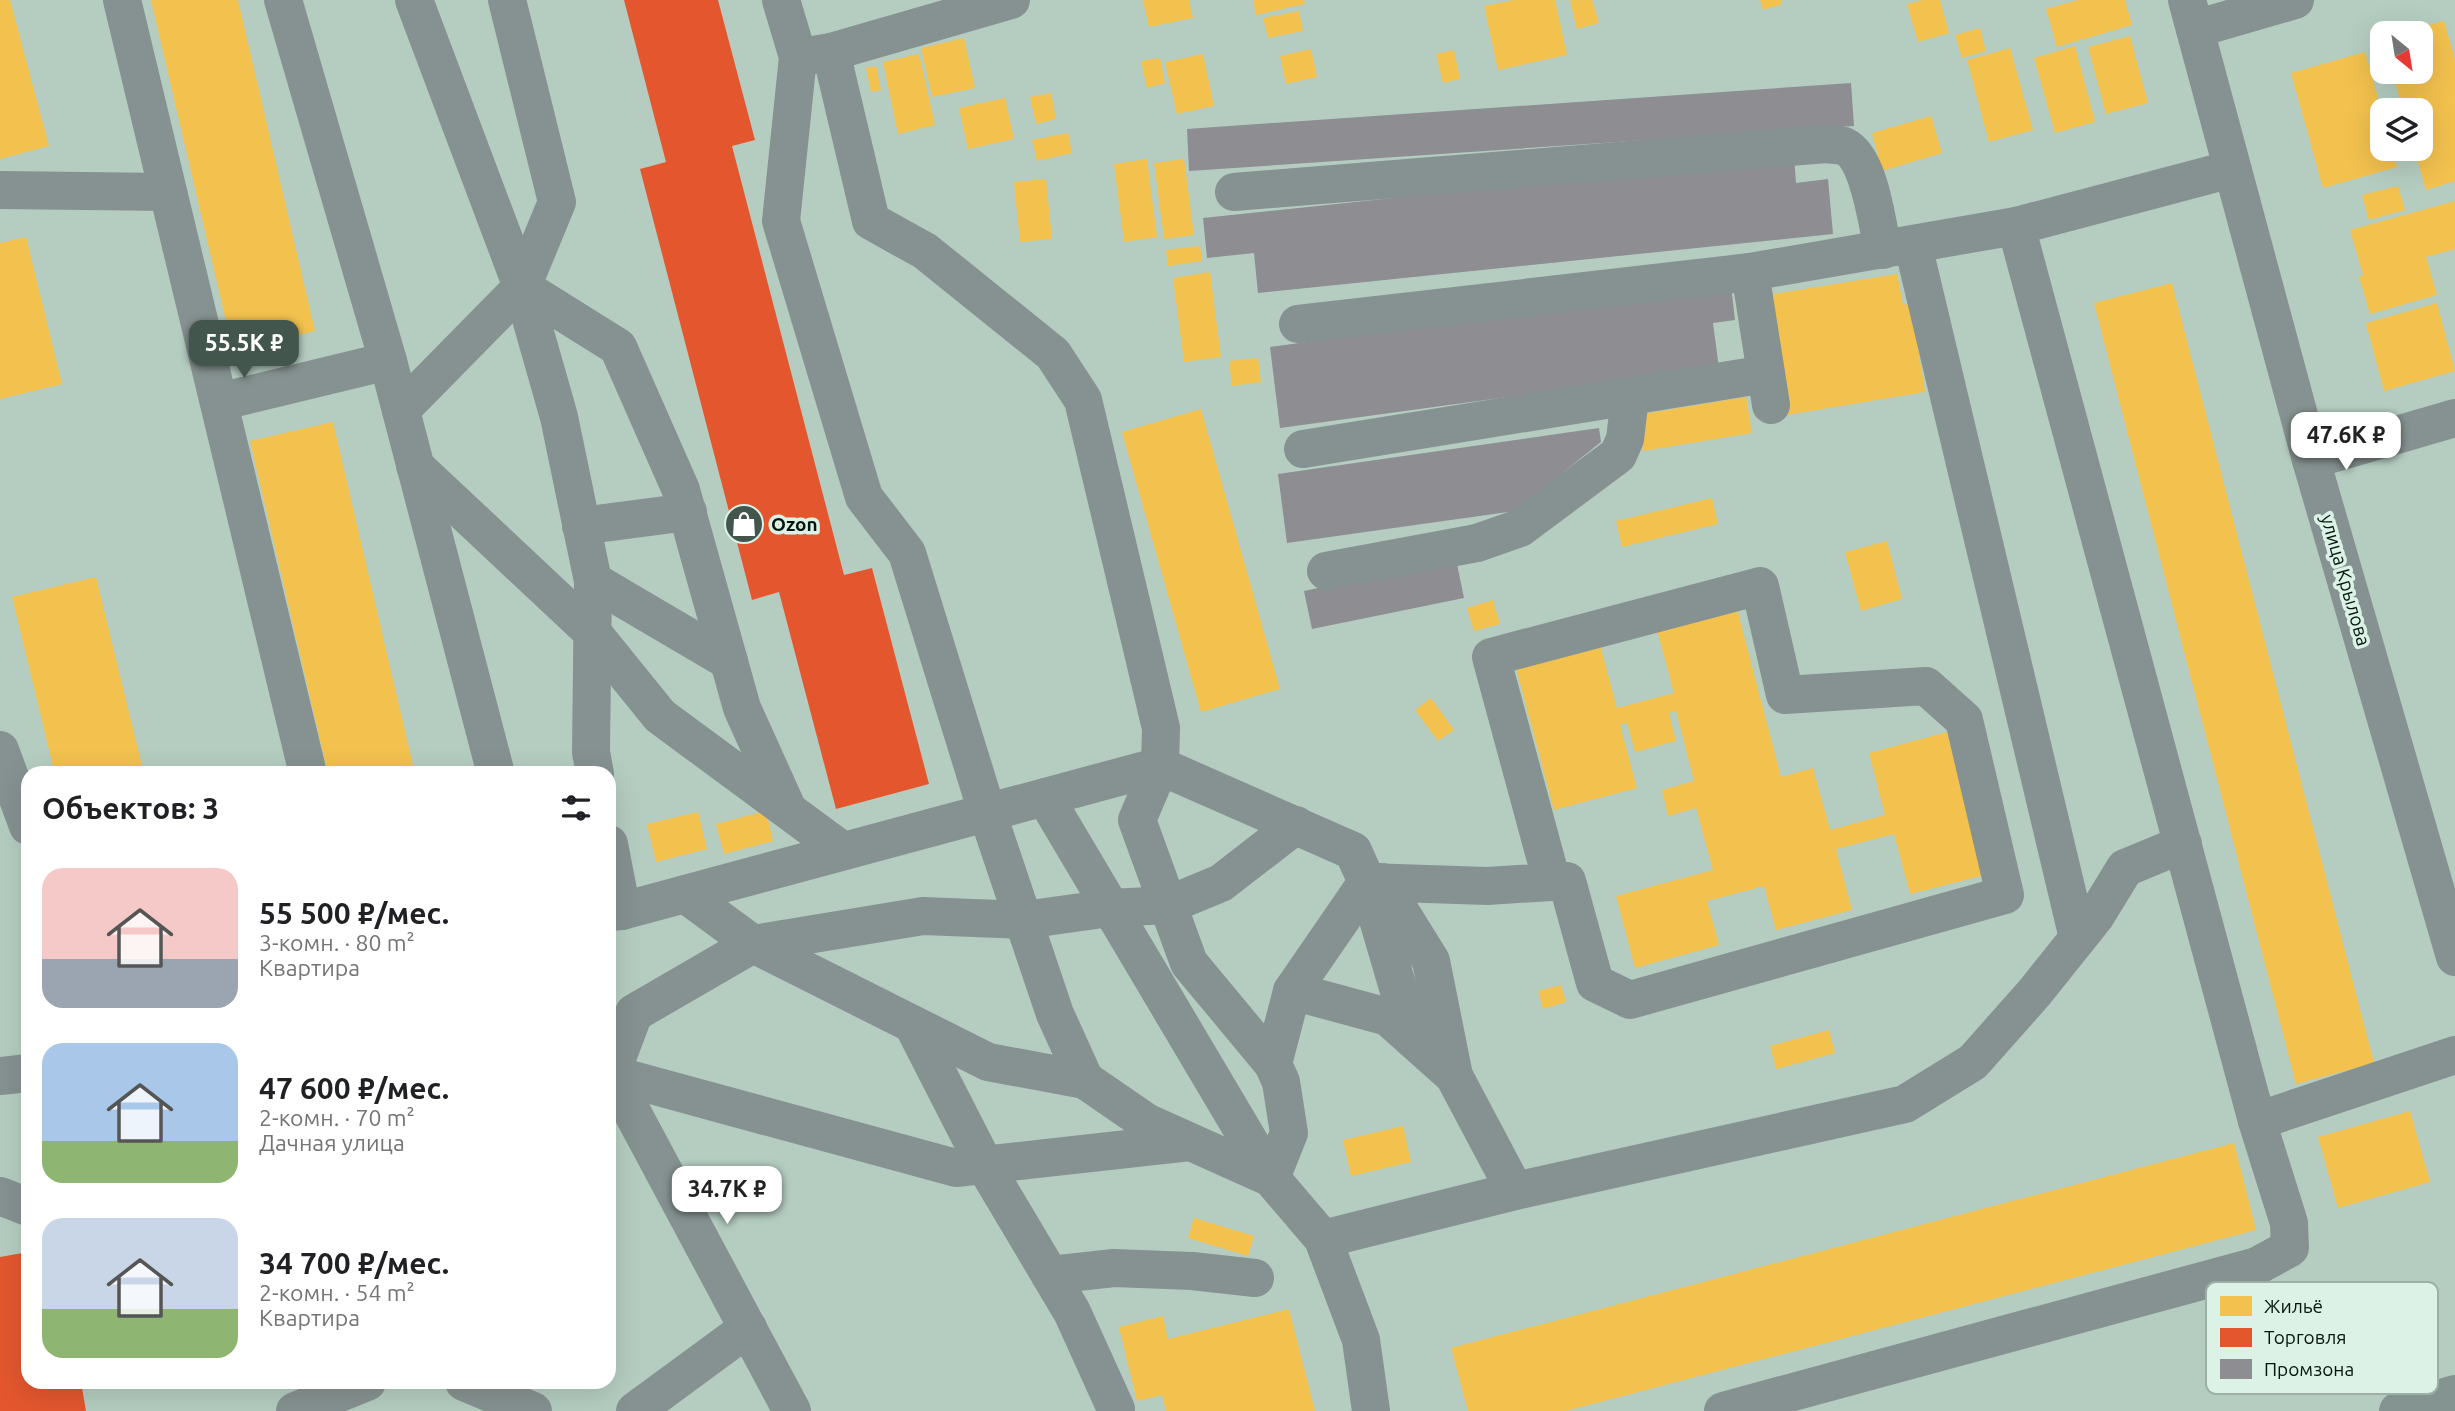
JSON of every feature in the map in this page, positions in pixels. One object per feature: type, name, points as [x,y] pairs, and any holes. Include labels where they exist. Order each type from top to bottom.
[{"type":"main road","points":[[2398,1411],[2455,1394]]},
{"type":"street","points":[[122,0],[306,766]]},
{"type":"street","points":[[283,0],[388,361],[494,766]]},
{"type":"street","points":[[414,0],[522,288],[559,417],[593,581],[591,752],[594,766]]},
{"type":"street","points":[[401,410],[522,288],[558,202],[507,0]]},
{"type":"street","points":[[781,0],[814,55],[871,220],[925,251],[1053,354],[1083,400],[1161,728],[1160,766],[1137,820],[1189,963],[1273,1064],[1281,1082],[1289,1133],[1271,1178]]},
{"type":"street","points":[[814,55],[1011,0]]},
{"type":"street","points":[[2191,15],[2295,0]]},
{"type":"street","name":"улица Крылова","points":[[2191,15],[2311,460],[2455,957]]},
{"type":"street","points":[[814,55],[781,221],[864,497],[907,553],[987,812],[1055,1014],[1085,1080]]},
{"type":"street","points":[[1234,192],[1828,145],[1844,146],[1856,156],[1898,247],[2023,705],[2078,938]]},
{"type":"street","points":[[1298,324],[1750,272],[2016,226],[2232,169]]},
{"type":"street","points":[[0,190],[168,192]]},
{"type":"street","points":[[1723,1411],[2257,1266],[2290,1248],[2289,1223],[2258,1121],[2016,226]]},
{"type":"street","points":[[1303,449],[1630,397],[1769,389],[1750,272]]},
{"type":"street","points":[[522,288],[618,347],[681,490],[742,708],[788,810]]},
{"type":"street","points":[[219,402],[388,361]]},
{"type":"street","points":[[1326,571],[1477,543],[1520,528],[1618,455],[1625,439],[1630,397]]},
{"type":"street","points":[[2311,460],[2455,418]]},
{"type":"street","points":[[415,466],[592,632],[660,716],[843,851]]},
{"type":"street","points":[[581,526],[688,512]]},
{"type":"street","points":[[593,581],[729,661]]},
{"type":"street","points":[[1375,882],[1487,886],[1552,882],[1567,881],[1595,983],[1630,1000],[2005,895],[1964,720],[1926,686],[1786,695],[1760,586],[1491,657],[1552,882]]},
{"type":"street","points":[[1964,720],[2023,705]]},
{"type":"street","points":[[0,750],[21,807]]},
{"type":"street","points":[[616,911],[1160,766],[1353,851],[1431,961],[1454,1076],[1515,1191]]},
{"type":"street","points":[[1045,797],[1271,1178],[1323,1239],[1361,1340],[1371,1411]]},
{"type":"street","points":[[616,1059],[634,1013],[753,944],[923,916],[1024,920],[1110,908],[1168,905],[1221,883],[1296,825]]},
{"type":"street","points":[[1323,1239],[1515,1191],[1905,1104],[1973,1062],[2035,992],[2095,917],[2125,868],[2183,844]]},
{"type":"street","points":[[1273,1064],[1292,991],[1375,882]]},
{"type":"street","points":[[1375,882],[1413,1039]]},
{"type":"street","points":[[685,894],[753,944],[988,1062],[1085,1080],[1146,1122],[1271,1178]]},
{"type":"street","points":[[1292,991],[1388,1017],[1454,1076]]},
{"type":"street","points":[[914,1025],[984,1164],[1072,1312],[1116,1409]]},
{"type":"street","points":[[2258,1121],[2455,1055]]},
{"type":"street","points":[[0,1076],[21,1074]]},
{"type":"street","points":[[616,1076],[956,1168],[1190,1142]]},
{"type":"street","points":[[616,1085],[792,1411]]},
{"type":"street","points":[[0,1196],[21,1204]]},
{"type":"street","points":[[1050,1275],[1114,1268],[1192,1271],[1255,1278]]},
{"type":"street","points":[[635,1411],[748,1328]]},
{"type":"street","points":[[295,1411],[350,1389]]},
{"type":"street","points":[[481,1389],[533,1411]]},
{"type":"street","points":[[538,1389],[540,1411]]},
{"type":"building: Жильё","points":[[0,0],[10,0],[49,146],[0,159]]},
{"type":"building: Жильё","points":[[151,0],[238,0],[315,331],[233,351]]},
{"type":"building: Жильё","points":[[1143,0],[1189,0],[1193,18],[1149,27]]},
{"type":"building: Жильё","points":[[1253,0],[1304,0],[1305,4],[1256,15]]},
{"type":"building: Жильё","points":[[1514,0],[1555,0],[1567,55],[1498,70],[1484,6]]},
{"type":"building: Жильё","points":[[1592,0],[1599,23],[1577,29],[1570,1]]},
{"type":"building: Жильё","points":[[1760,0],[1781,0],[1782,4],[1763,10]]},
{"type":"building: Жильё","points":[[1940,0],[1949,33],[1918,42],[1907,4]]},
{"type":"building: Жильё","points":[[2078,0],[2125,0],[2132,25],[2057,47],[2046,9]]},
{"type":"building: Жильё","points":[[1299,11],[1303,31],[1268,38],[1263,18]]},
{"type":"building: Жильё","points":[[2444,21],[2455,59],[2455,181],[2426,190],[2418,161],[2433,161],[2433,98],[2400,98],[2395,84],[2433,84],[2433,24]]},
{"type":"building: Жильё","points":[[1980,28],[1986,51],[1962,58],[1955,35]]},
{"type":"building: Жильё","points":[[2130,36],[2148,103],[2106,114],[2088,47]]},
{"type":"building: Жильё","points":[[964,38],[975,88],[932,97],[921,48]]},
{"type":"building: Жильё","points":[[2075,46],[2095,122],[2055,133],[2034,58]]},
{"type":"building: Жильё","points":[[2010,48],[2033,130],[1989,142],[1967,60]]},
{"type":"building: Жильё","points":[[1311,49],[1317,77],[1286,84],[1280,56]]},
{"type":"building: Жильё","points":[[1454,50],[1460,79],[1443,83],[1436,54]]},
{"type":"building: Жильё","points":[[2365,52],[2370,70],[2370,84],[2374,84],[2378,98],[2370,98],[2370,161],[2395,161],[2397,167],[2323,188],[2291,73]]},
{"type":"building: Жильё","points":[[919,54],[935,125],[898,134],[883,62]]},
{"type":"building: Жильё","points":[[1203,54],[1214,106],[1177,114],[1165,62]]},
{"type":"building: Жильё","points":[[1160,58],[1165,83],[1147,88],[1141,61]]},
{"type":"building: Жильё","points":[[876,66],[881,90],[871,92],[866,68]]},
{"type":"building: Жильё","points":[[1051,93],[1056,119],[1036,124],[1030,97]]},
{"type":"building: Жильё","points":[[1005,98],[1014,139],[968,149],[959,108]]},
{"type":"building: Жильё","points":[[1931,116],[1942,153],[1882,171],[1872,133]]},
{"type":"building: Жильё","points":[[1068,133],[1072,153],[1037,161],[1032,140]]},
{"type":"building: Жильё","points":[[1147,159],[1157,237],[1124,242],[1114,164]]},
{"type":"building: Жильё","points":[[1184,159],[1194,235],[1164,239],[1154,163]]},
{"type":"building: Жильё","points":[[1046,179],[1052,239],[1020,242],[1014,182]]},
{"type":"building: Жильё","points":[[2398,186],[2405,210],[2369,220],[2362,195]]},
{"type":"building: Жильё","points":[[2455,201],[2455,249],[2426,257],[2437,295],[2370,314],[2359,277],[2363,275],[2350,230]]},
{"type":"building: Жильё","points":[[26,237],[62,384],[0,399],[0,243]]},
{"type":"building: Жильё","points":[[1200,246],[1202,261],[1168,266],[1166,250]]},
{"type":"building: Жильё","points":[[1210,272],[1221,357],[1184,362],[1173,278]]},
{"type":"building: Жильё","points":[[1897,274],[1903,305],[1911,303],[1925,392],[1787,415],[1767,295]]},
{"type":"building: Жильё","points":[[2172,283],[2374,1063],[2296,1084],[2094,303]]},
{"type":"building: Жильё","points":[[2437,303],[2455,371],[2384,391],[2366,323]]},
{"type":"building: Жильё","points":[[1258,358],[1261,382],[1232,386],[1229,361]]},
{"type":"building: Жильё","points":[[1746,397],[1752,433],[1643,451],[1637,415]]},
{"type":"building: Жильё","points":[[1201,409],[1280,689],[1201,712],[1122,432]]},
{"type":"building: Жильё","points":[[333,422],[413,766],[326,766],[250,441]]},
{"type":"building: Жильё","points":[[1712,498],[1718,524],[1622,547],[1616,521]]},
{"type":"building: Жильё","points":[[1887,541],[1902,599],[1861,611],[1845,552]]},
{"type":"building: Жильё","points":[[96,577],[142,766],[53,766],[12,597]]},
{"type":"building: Жильё","points":[[1493,600],[1500,624],[1474,631],[1467,608]]},
{"type":"building: Жильё","points":[[1737,609],[1781,777],[1813,768],[1830,830],[1885,815],[1869,753],[1947,732],[1985,875],[1910,894],[1894,834],[1836,849],[1852,910],[1776,930],[1764,886],[1707,901],[1719,945],[1635,968],[1616,896],[1713,870],[1696,808],[1668,816],[1662,790],[1694,781],[1676,711],[1669,713],[1676,741],[1635,752],[1627,723],[1620,725],[1637,788],[1554,810],[1516,668],[1600,645],[1617,708],[1674,693],[1657,630]]},
{"type":"building: Жильё","points":[[1431,698],[1454,730],[1438,741],[1415,710]]},
{"type":"building: Жильё","points":[[766,811],[773,841],[724,854],[716,824]]},
{"type":"building: Жильё","points":[[698,812],[707,849],[656,862],[647,824]]},
{"type":"building: Жильё","points":[[1561,985],[1566,1002],[1543,1009],[1538,991]]},
{"type":"building: Жильё","points":[[1829,1030],[1835,1053],[1776,1069],[1770,1046]]},
{"type":"building: Жильё","points":[[2410,1111],[2430,1182],[2338,1208],[2318,1137]]},
{"type":"building: Жильё","points":[[1403,1126],[1411,1162],[1351,1176],[1343,1140]]},
{"type":"building: Жильё","points":[[2234,1143],[2256,1230],[1566,1411],[1468,1411],[1451,1348]]},
{"type":"building: Жильё","points":[[1194,1218],[1254,1236],[1248,1256],[1188,1238]]},
{"type":"building: Жильё","points":[[1289,1309],[1315,1411],[1166,1411],[1162,1395],[1137,1401],[1119,1327],[1163,1316],[1168,1339]]},
{"type":"building: Торговля","points":[[624,0],[718,0],[755,140],[732,146],[844,575],[872,568],[929,784],[836,809],[779,592],[752,600],[640,169],[666,162]]},
{"type":"building: Торговля","points":[[21,1253],[21,1389],[82,1389],[86,1411],[0,1411],[0,1257]]},
{"type":"building: Промзона","points":[[1851,83],[1854,126],[1189,171],[1187,129]]},
{"type":"building: Промзона","points":[[1794,156],[1796,183],[1828,179],[1833,234],[1258,293],[1254,253],[1207,258],[1203,218]]},
{"type":"building: Промзона","points":[[1731,285],[1735,320],[1713,323],[1719,368],[1280,428],[1270,347]]},
{"type":"building: Промзона","points":[[1599,428],[1601,442],[1515,511],[1287,543],[1278,474]]},
{"type":"building: Промзона","points":[[1456,559],[1464,598],[1312,629],[1304,591]]},
{"type":"place","name":"Ozon","points":[[744,524]]}]
